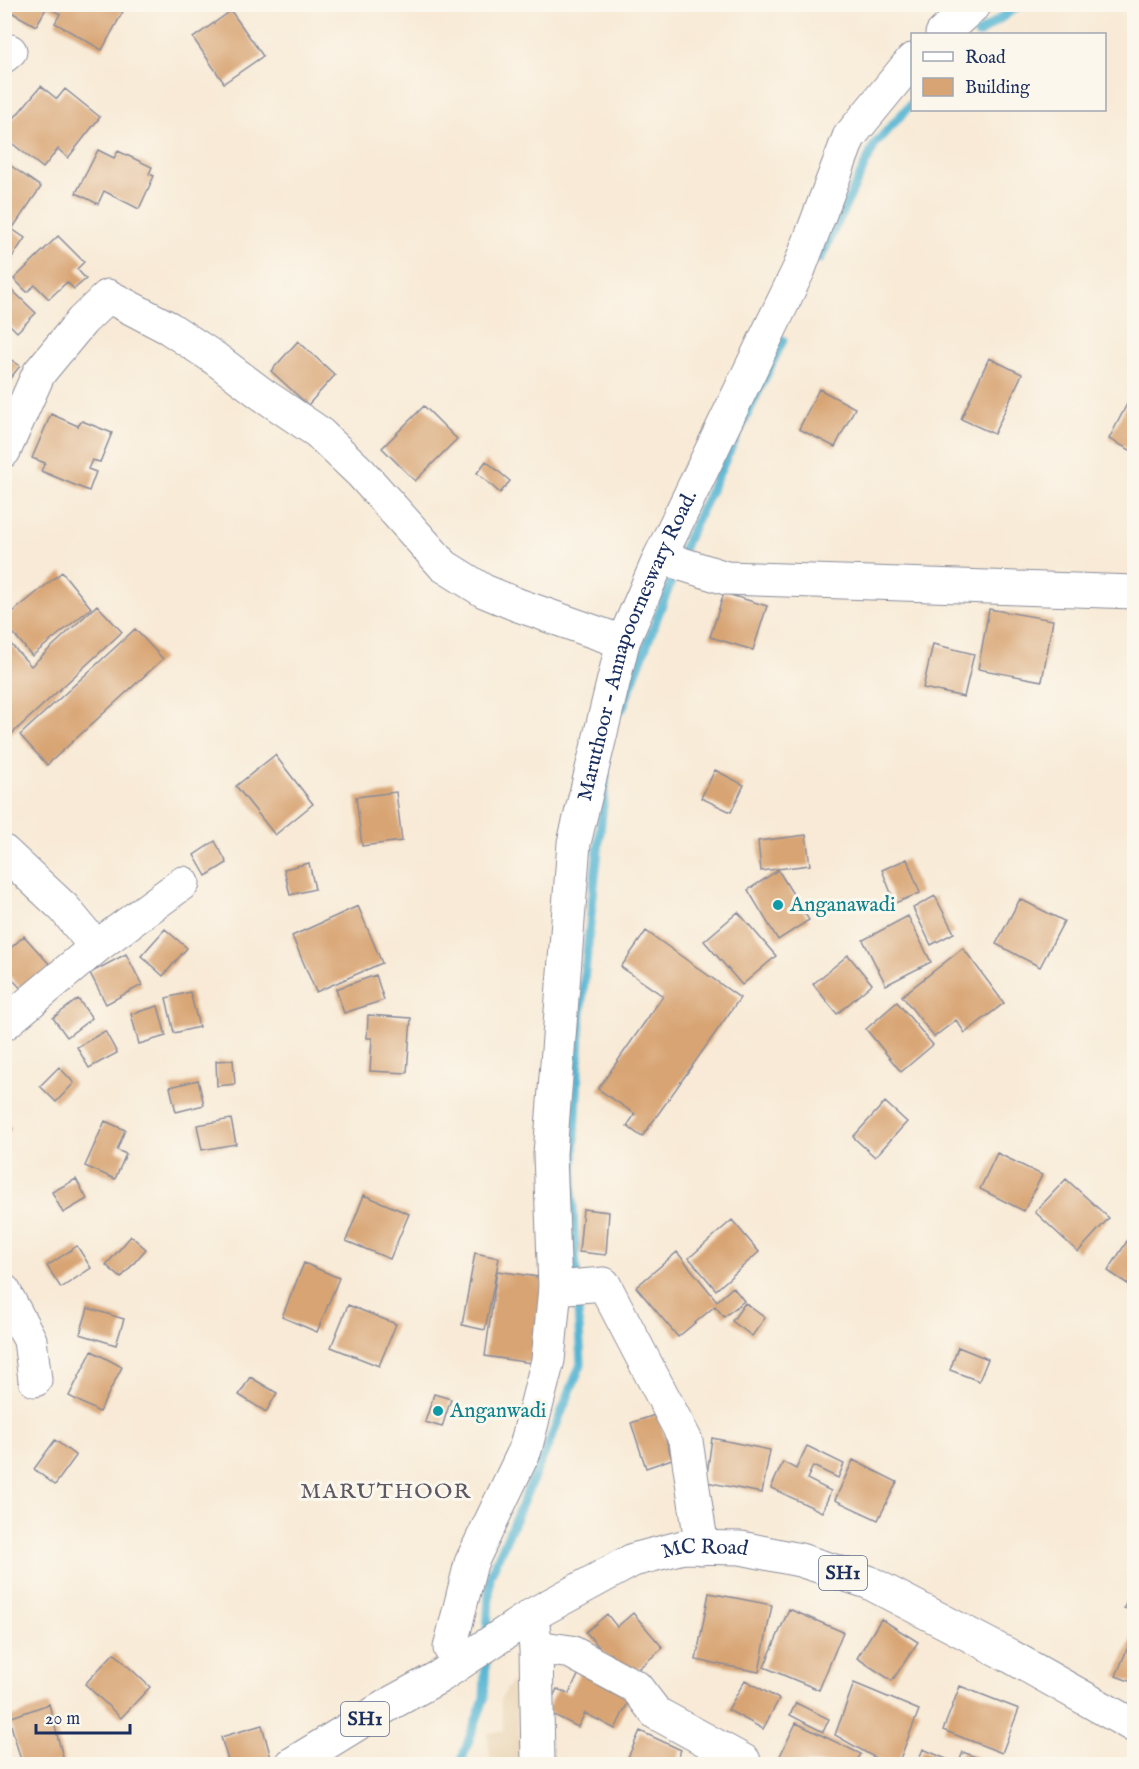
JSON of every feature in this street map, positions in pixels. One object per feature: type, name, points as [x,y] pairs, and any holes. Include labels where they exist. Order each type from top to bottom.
[{"type":"street","points":[[943,33],[975,4]]},
{"type":"street","name":"Maruthoor - Annapoorneswary Road.","points":[[445,1662],[471,1563],[525,1450],[548,1360],[555,1288],[550,1154],[574,843],[623,642],[660,557],[799,269],[849,137],[911,61]]},
{"type":"street","points":[[4,451],[39,373],[81,321],[108,296],[178,334],[318,432],[361,474],[444,566],[484,591],[623,642]]},
{"type":"street","points":[[660,557],[726,578],[1134,592]]},
{"type":"street","points":[[4,852],[64,908],[96,947]]},
{"type":"street","points":[[4,1024],[96,947],[183,883]]},
{"type":"street","points":[[555,1288],[604,1284],[686,1441],[702,1548]]},
{"type":"street","points":[[4,1291],[30,1340],[35,1380]]},
{"type":"street","name":"MC Road","points":[[292,1764],[393,1702],[445,1662],[534,1631],[633,1560],[683,1547],[741,1548],[800,1560],[868,1582],[1010,1656],[1134,1726]]},
{"type":"street","points":[[534,1631],[538,1764]]},
{"type":"street","points":[[534,1631],[636,1686],[656,1713],[744,1761],[744,1764]]},
{"type":"shaded area","points":[[512,1680],[524,1764],[491,1764],[487,1733],[504,1731],[500,1700]]},
{"type":"building","points":[[4,4],[127,4],[102,50],[55,23],[60,14],[47,7],[36,26],[4,8]]},
{"type":"building","points":[[231,11],[263,56],[224,83],[193,38]]},
{"type":"building","points":[[41,86],[57,99],[65,89],[100,117],[68,158],[58,149],[43,168],[4,137],[4,130]]},
{"type":"building","points":[[98,150],[114,158],[118,151],[152,167],[149,174],[154,176],[139,209],[104,191],[98,204],[76,193]]},
{"type":"building","points":[[4,161],[41,187],[12,229],[25,238],[13,256],[4,250]]},
{"type":"building","points":[[58,236],[84,262],[77,269],[86,279],[74,289],[67,282],[49,299],[35,285],[27,292],[14,279]]},
{"type":"building","points":[[4,254],[12,259],[4,271]]},
{"type":"building","points":[[12,290],[36,313],[17,332],[4,319],[4,297]]},
{"type":"building","points":[[298,341],[335,375],[308,405],[271,371]]},
{"type":"building","points":[[4,355],[20,366],[4,386]]},
{"type":"building","points":[[989,358],[1022,374],[994,434],[961,419]]},
{"type":"building","points":[[819,389],[855,408],[835,447],[799,429]]},
{"type":"building","points":[[1127,404],[1134,407],[1134,452],[1109,439]]},
{"type":"building","points":[[424,406],[457,439],[415,481],[382,448]]},
{"type":"building","points":[[51,414],[78,426],[82,421],[112,433],[100,462],[92,460],[88,469],[96,472],[89,491],[41,471],[45,463],[32,458]]},
{"type":"building","points":[[486,461],[510,481],[500,493],[477,473]]},
{"type":"building","points":[[62,572],[91,608],[32,656],[4,622],[4,619]]},
{"type":"building","points":[[724,593],[767,606],[753,650],[710,637]]},
{"type":"building","points":[[97,605],[122,632],[4,741],[4,637],[31,666]]},
{"type":"building","points":[[989,609],[1053,620],[1042,681],[978,669]]},
{"type":"building","points":[[135,629],[163,659],[47,765],[20,735]]},
{"type":"building","points":[[933,644],[974,654],[964,697],[923,688]]},
{"type":"building","points":[[275,755],[313,804],[275,835],[236,786]]},
{"type":"building","points":[[715,770],[744,785],[731,812],[701,798]]},
{"type":"building","points":[[396,792],[402,841],[362,846],[356,797]]},
{"type":"building","points":[[806,835],[810,865],[761,871],[758,841]]},
{"type":"building","points":[[215,841],[227,863],[206,876],[194,855]]},
{"type":"building","points":[[907,859],[920,893],[895,903],[882,870]]},
{"type":"building","points":[[309,863],[315,889],[290,895],[284,869]]},
{"type":"building","name":"Anganawadi","points":[[778,870],[809,920],[778,940],[748,890]]},
{"type":"building","points":[[935,896],[954,933],[931,945],[913,908]]},
{"type":"building","points":[[1020,899],[1064,921],[1040,967],[996,944]]},
{"type":"building","points":[[358,906],[382,963],[316,992],[292,936]]},
{"type":"building","points":[[738,912],[776,956],[742,985],[704,941]]},
{"type":"building","points":[[908,916],[931,962],[886,985],[863,940]]},
{"type":"building","points":[[165,929],[187,948],[163,976],[141,956]]},
{"type":"building","points":[[646,931],[740,998],[642,1137],[627,1126],[635,1114],[598,1089],[663,996],[621,967]]},
{"type":"building","points":[[24,936],[52,967],[24,992],[4,970],[4,954]]},
{"type":"building","points":[[963,948],[1004,1003],[965,1033],[956,1020],[934,1037],[902,996]]},
{"type":"building","points":[[126,954],[142,985],[106,1004],[90,973]]},
{"type":"building","points":[[848,955],[872,984],[837,1014],[813,984]]},
{"type":"building","points":[[376,975],[384,1000],[344,1013],[336,989]]},
{"type":"building","points":[[4,991],[13,999],[4,1008]]},
{"type":"building","points":[[190,992],[199,1027],[174,1033],[166,998]]},
{"type":"building","points":[[78,999],[92,1018],[67,1037],[53,1018]]},
{"type":"building","points":[[897,1002],[933,1045],[901,1072],[866,1029]]},
{"type":"building","points":[[158,1006],[166,1036],[139,1044],[131,1014]]},
{"type":"building","points":[[368,1015],[411,1018],[407,1073],[370,1071],[372,1038],[367,1038]]},
{"type":"building","points":[[105,1031],[117,1053],[89,1068],[77,1047]]},
{"type":"building","points":[[233,1060],[235,1084],[217,1086],[216,1061]]},
{"type":"building","points":[[59,1067],[74,1083],[56,1102],[40,1086]]},
{"type":"building","points":[[198,1080],[204,1105],[176,1112],[170,1087]]},
{"type":"building","points":[[885,1102],[907,1122],[875,1157],[853,1137]]},
{"type":"building","points":[[4,1118],[12,1129],[4,1135]]},
{"type":"building","points":[[231,1119],[236,1144],[202,1150],[197,1125]]},
{"type":"building","points":[[105,1121],[125,1130],[117,1150],[126,1154],[115,1179],[85,1166]]},
{"type":"building","points":[[997,1153],[1042,1175],[1024,1211],[980,1189]]},
{"type":"building","points":[[76,1179],[87,1199],[63,1213],[52,1192]]},
{"type":"building","points":[[1066,1179],[1109,1218],[1078,1252],[1035,1212]]},
{"type":"building","points":[[364,1195],[409,1214],[390,1259],[346,1241]]},
{"type":"building","points":[[583,1209],[609,1212],[606,1255],[579,1252]]},
{"type":"building","points":[[732,1220],[759,1252],[716,1290],[689,1258]]},
{"type":"building","points":[[1134,1230],[1134,1288],[1108,1271]]},
{"type":"building","points":[[131,1236],[146,1249],[121,1278],[106,1265]]},
{"type":"building","points":[[77,1246],[91,1268],[61,1288],[47,1266]]},
{"type":"building","points":[[677,1252],[717,1301],[733,1287],[744,1301],[724,1317],[715,1306],[678,1337],[636,1287]]},
{"type":"building","points":[[475,1253],[499,1258],[485,1330],[462,1325]]},
{"type":"building","points":[[304,1263],[339,1278],[317,1332],[282,1317]]},
{"type":"building","points":[[497,1271],[544,1278],[531,1363],[485,1356]]},
{"type":"building","points":[[745,1303],[765,1318],[752,1336],[732,1321]]},
{"type":"building","points":[[348,1305],[396,1324],[379,1366],[331,1347]]},
{"type":"building","points":[[88,1308],[124,1319],[116,1345],[80,1334]]},
{"type":"building","points":[[958,1347],[988,1359],[979,1381],[950,1370]]},
{"type":"building","points":[[92,1351],[122,1367],[99,1412],[69,1396]]},
{"type":"building","points":[[250,1377],[277,1393],[266,1412],[239,1395]]},
{"type":"building","name":"Anganwadi","points":[[434,1394],[451,1399],[442,1427],[425,1422]]},
{"type":"building","points":[[658,1414],[672,1459],[646,1468],[631,1423]]},
{"type":"building","points":[[712,1438],[770,1450],[762,1493],[706,1482]]},
{"type":"building","points":[[55,1440],[76,1456],[55,1485],[34,1469]]},
{"type":"building","points":[[807,1446],[844,1464],[838,1478],[813,1466],[807,1479],[831,1491],[822,1512],[771,1488],[783,1462],[796,1469]]},
{"type":"building","points":[[853,1460],[897,1482],[878,1520],[835,1500]]},
{"type":"building","points":[[1134,1580],[1134,1611],[1124,1608]]},
{"type":"building","points":[[709,1593],[772,1605],[759,1672],[696,1660]]},
{"type":"building","points":[[789,1609],[843,1632],[819,1690],[764,1667]]},
{"type":"building","points":[[633,1613],[663,1648],[626,1679],[586,1632],[607,1614],[617,1627]]},
{"type":"building","points":[[881,1619],[918,1642],[892,1681],[857,1658]]},
{"type":"building","points":[[1134,1632],[1134,1683],[1116,1676]]},
{"type":"building","points":[[114,1653],[150,1687],[121,1718],[85,1684]]},
{"type":"building","points":[[583,1665],[634,1690],[615,1729],[585,1713],[578,1727],[546,1711],[557,1689],[569,1694]]},
{"type":"building","points":[[745,1680],[779,1699],[763,1729],[728,1710]]},
{"type":"building","points":[[854,1683],[919,1710],[898,1764],[886,1764],[835,1735]]},
{"type":"building","points":[[960,1686],[1019,1709],[1002,1753],[943,1730]]},
{"type":"building","points":[[796,1703],[829,1719],[823,1732],[790,1715]]},
{"type":"building","points":[[49,1704],[64,1761],[54,1764],[22,1764],[9,1718]]},
{"type":"building","points":[[796,1723],[861,1754],[855,1764],[776,1764]]},
{"type":"building","points":[[262,1725],[271,1758],[246,1764],[229,1764],[221,1737]]},
{"type":"building","points":[[640,1731],[681,1750],[676,1762],[682,1764],[625,1764]]},
{"type":"building","points":[[923,1749],[958,1764],[917,1764]]},
{"type":"building","points":[[963,1752],[993,1764],[958,1764]]},
{"type":"waterway","points":[[979,33],[1021,4]]},
{"type":"waterway","points":[[820,259],[875,144],[911,104]]},
{"type":"waterway","points":[[622,709],[687,540],[783,340]]},
{"type":"waterway","points":[[487,1635],[490,1576],[581,1364],[572,1195],[581,1009],[606,775]]},
{"type":"waterway","points":[[460,1764],[484,1699],[486,1654]]},
{"type":"place","name":"Anganawadi","points":[[778,905]]},
{"type":"place","name":"Anganwadi","points":[[438,1411]]},
{"type":"district","name":"MARUTHOOR","points":[[386,1492]]}]
